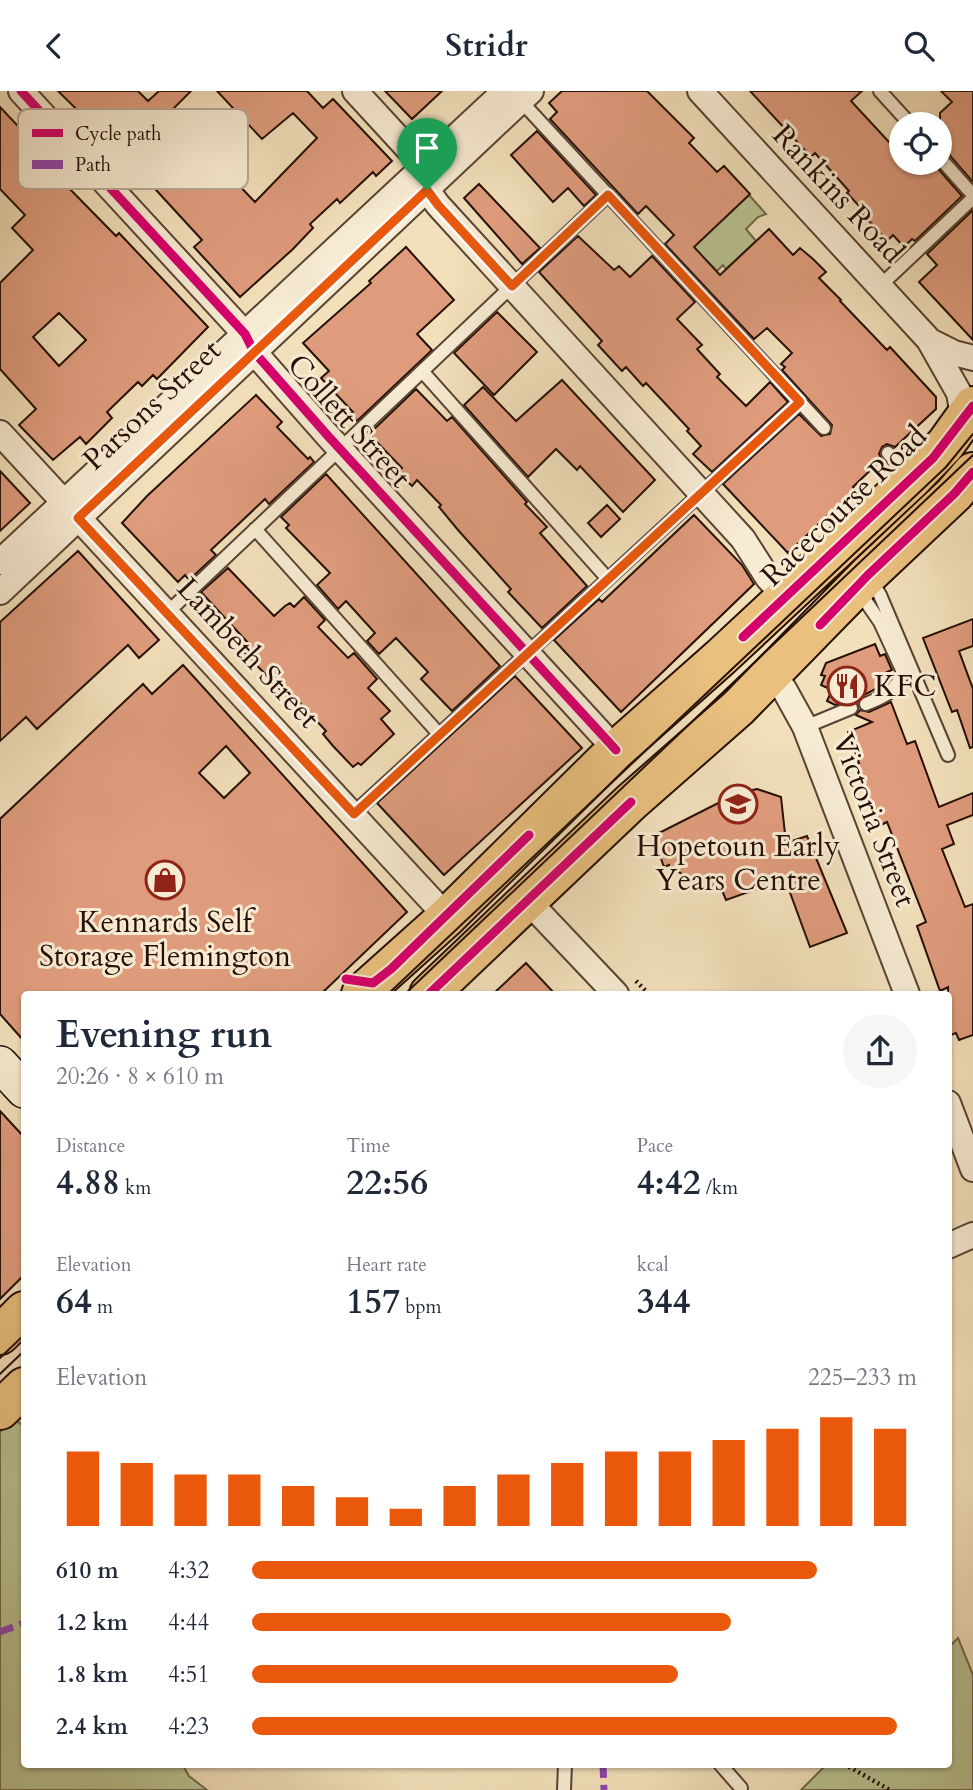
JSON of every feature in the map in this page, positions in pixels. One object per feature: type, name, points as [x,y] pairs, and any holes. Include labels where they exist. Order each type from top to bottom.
[{"type":"highway","name":"Racecourse Road","points":[[364,991],[447,917],[616,750],[792,591],[900,466],[964,419]]},
{"type":"highway","points":[[432,991],[527,899],[772,674],[862,581],[967,490]]},
{"type":"highway","points":[[447,917],[476,949]]},
{"type":"highway","points":[[0,1335],[21,1314]]},
{"type":"highway","points":[[0,1410],[21,1390]]},
{"type":"street","name":"Collett Street","points":[[21,91],[37,109]]},
{"type":"street","points":[[355,91],[426,178],[438,205],[743,539],[768,578],[792,591]]},
{"type":"street","name":"Rankins Road","points":[[700,91],[929,340],[953,378],[964,419]]},
{"type":"street","name":"Parsons Street","points":[[0,592],[71,510],[517,93]]},
{"type":"street","name":"Collett Street","points":[[110,189],[249,343],[340,449],[616,750]]},
{"type":"street","name":"Rankins Road","points":[[929,340],[954,353],[973,358]]},
{"type":"street","name":"Lambeth Street","points":[[0,433],[447,917]]},
{"type":"street","name":"Parsons Street","points":[[0,562],[71,510]]},
{"type":"street","name":"Victoria Street","points":[[772,674],[805,727],[906,991]]},
{"type":"street","points":[[527,899],[613,991]]},
{"type":"street","points":[[0,1064],[21,1087]]},
{"type":"street","points":[[952,1114],[973,1169]]},
{"type":"street","points":[[952,1244],[973,1235]]},
{"type":"lane","points":[[880,91],[899,112]]},
{"type":"lane","points":[[517,93],[824,428]]},
{"type":"lane","points":[[880,286],[973,197],[952,172]]},
{"type":"lane","points":[[168,612],[608,195]]},
{"type":"lane","points":[[422,371],[607,577]]},
{"type":"lane","points":[[354,814],[700,491],[800,402]]},
{"type":"lane","points":[[255,529],[439,734]]},
{"type":"lane","points":[[862,581],[903,672],[897,688],[889,695],[866,704]]},
{"type":"lane","points":[[862,581],[880,595],[948,755]]},
{"type":"lane","points":[[805,727],[851,708]]},
{"type":"lane","points":[[565,1768],[565,1790]]},
{"type":"lane","points":[[724,1768],[741,1788]]},
{"type":"path","points":[[851,1768],[890,1790]]},
{"type":"green space","points":[[749,195],[766,214],[758,217],[746,229],[756,241],[726,269],[723,265],[717,271],[708,262],[690,278],[677,263]]},
{"type":"green space","points":[[14,1418],[21,1424],[21,1768],[184,1768],[189,1776],[207,1790],[0,1790],[0,1432]]},
{"type":"green space","points":[[958,1638],[973,1675],[973,1790],[801,1790],[823,1768],[952,1768],[952,1644]]},
{"type":"building","points":[[58,91],[138,91],[148,101],[159,91],[191,91],[173,109],[76,109]]},
{"type":"building","points":[[217,91],[307,91],[323,108],[333,99],[392,161],[376,176],[373,172],[340,203],[337,199],[310,224],[313,228],[293,249],[240,297],[194,247],[202,240],[155,189],[242,189],[255,202],[317,138],[293,113],[262,139],[248,124],[248,109],[234,109]]},
{"type":"building","points":[[385,91],[442,91],[412,119]]},
{"type":"building","points":[[562,91],[647,91],[694,138],[689,143],[717,172],[724,166],[750,194],[694,247],[720,275],[769,229],[793,255],[800,248],[826,272],[819,278],[887,350],[890,347],[936,397],[936,409],[895,447],[887,444],[882,447],[879,454],[882,459],[853,487],[855,490],[788,553],[723,484],[799,414],[821,436],[830,434],[832,425],[782,370],[785,367],[781,364],[792,353],[767,328],[754,339],[665,244],[674,235],[646,206],[638,214],[550,119],[557,112],[549,103]]},
{"type":"building","points":[[750,91],[862,91],[851,101],[889,142],[889,175],[944,175],[962,196],[915,241],[912,239],[904,247],[893,235],[887,241],[858,209],[860,207],[847,193],[849,191],[815,153],[811,157]]},
{"type":"building","points":[[941,91],[973,91],[973,182],[952,158],[952,112],[941,112],[952,102]]},
{"type":"building","points":[[0,107],[18,126],[18,189],[70,189],[116,236],[119,233],[208,327],[157,379],[153,375],[142,386],[138,382],[107,412],[112,418],[86,444],[80,437],[53,460],[19,425],[36,409],[0,369],[0,283],[33,250],[12,228],[25,215],[0,189]],"holes":[[[59,313],[86,340],[59,366],[33,337]]]},
{"type":"building","points":[[537,131],[596,195],[584,206],[568,188],[553,202],[511,155]]},
{"type":"building","points":[[479,184],[540,248],[522,264],[464,198]]},
{"type":"building","points":[[973,210],[973,340],[919,282],[937,265],[927,254]]},
{"type":"building","points":[[578,236],[614,270],[619,266],[630,277],[652,256],[695,302],[677,319],[702,345],[697,349],[720,374],[717,377],[746,406],[770,382],[788,402],[712,472],[693,454],[701,446],[687,431],[689,429],[646,383],[643,386],[626,367],[622,371],[598,345],[602,341],[539,272]]},
{"type":"building","points":[[406,247],[454,300],[417,334],[432,350],[357,421],[350,414],[353,412],[321,378],[329,371],[303,343],[371,283],[369,281]]},
{"type":"building","points":[[497,312],[537,352],[494,395],[454,353]]},
{"type":"building","points":[[562,380],[655,480],[623,512],[580,466],[577,470],[556,449],[528,477],[464,405],[483,387],[516,421]]},
{"type":"building","points":[[416,389],[447,421],[452,417],[527,502],[525,504],[547,527],[540,533],[587,586],[542,628],[508,592],[511,589],[458,530],[439,507],[441,505],[417,480],[412,486],[398,472],[402,468],[369,434]]},
{"type":"building","points":[[256,395],[282,422],[277,427],[314,462],[269,504],[265,499],[211,550],[216,555],[189,580],[185,575],[178,582],[122,523],[147,496]]},
{"type":"building","points":[[0,471],[30,503],[0,531]]},
{"type":"building","points":[[326,474],[500,666],[452,711],[421,679],[428,672],[396,638],[379,654],[367,641],[375,633],[346,601],[338,609],[317,585],[330,573],[286,528],[289,525],[281,517]]},
{"type":"building","points":[[607,505],[620,519],[601,537],[588,523]]},
{"type":"building","points":[[694,515],[742,565],[754,584],[621,712],[554,640],[599,599],[602,602]]},
{"type":"building","points":[[78,551],[159,640],[139,658],[128,645],[37,729],[26,717],[0,741],[0,622]]},
{"type":"building","points":[[228,568],[274,616],[290,603],[294,607],[304,597],[325,620],[318,627],[348,658],[354,653],[377,679],[368,688],[390,711],[381,719],[394,734],[361,765],[358,763],[353,767],[323,734],[326,731],[300,703],[297,707],[242,650],[249,644],[201,592]]},
{"type":"building","points":[[973,619],[973,646],[959,651],[973,689],[973,747],[970,748],[957,710],[952,712],[923,638]]},
{"type":"building","points":[[875,644],[880,656],[885,654],[892,670],[887,672],[890,679],[887,683],[862,696],[857,702],[851,699],[835,705],[827,701],[832,690],[821,685],[825,676],[821,675],[826,663]]},
{"type":"building","points":[[183,665],[407,912],[324,991],[21,991],[21,1038],[0,1014],[0,819],[143,684],[152,694]],"holes":[[[226,746],[250,773],[224,798],[199,773]]]},
{"type":"building","points":[[515,676],[582,748],[444,875],[377,803]]},
{"type":"building","points":[[891,702],[907,744],[915,741],[939,807],[973,793],[973,815],[947,825],[954,844],[942,849],[965,907],[973,904],[973,1035],[959,1040],[956,1033],[952,1034],[952,991],[948,991],[948,987],[940,991],[917,926],[926,922],[887,822],[879,826],[855,765],[859,763],[848,732],[872,722],[856,715],[860,710],[869,712]]},
{"type":"building","points":[[757,789],[781,797],[786,843],[807,836],[847,933],[810,947],[785,879],[726,900],[719,883],[704,889],[702,883],[697,886],[695,879],[675,869],[670,871],[669,865],[664,867],[653,836],[738,793]]},
{"type":"building","points":[[526,963],[552,991],[496,991]]},
{"type":"building","points":[[0,1111],[21,1134],[21,1278],[0,1299]]},
{"type":"tram line","points":[[391,991],[946,467],[973,434]]},
{"type":"tram line","points":[[408,991],[973,455]]},
{"type":"tram line","points":[[0,1358],[21,1338]]},
{"type":"tram line","points":[[0,1374],[21,1354]]},
{"type":"marked path","points":[[0,1632],[21,1624]]},
{"type":"marked path","points":[[603,1768],[604,1790]]},
{"type":"cycle path","points":[[21,91],[38,109]]},
{"type":"cycle path","points":[[111,189],[245,334],[254,352],[328,436],[616,750]]},
{"type":"cycle path","points":[[743,637],[933,458],[973,406]]},
{"type":"cycle path","points":[[820,625],[868,575],[954,494],[973,472]]},
{"type":"cycle path","points":[[432,991],[631,802]]},
{"type":"cycle path","points":[[346,979],[373,983],[391,969],[529,835]]},
{"type":"place","name":"KFC","points":[[847,686]]},
{"type":"place","name":"Hopetoun Early Years Centre","points":[[738,804]]},
{"type":"place","name":"Kennards Self Storage Flemington","points":[[165,880]]},
{"type":"route","points":[[427,190],[512,286],[608,195],[800,402],[700,491],[354,814],[78,518],[427,190]]}]
